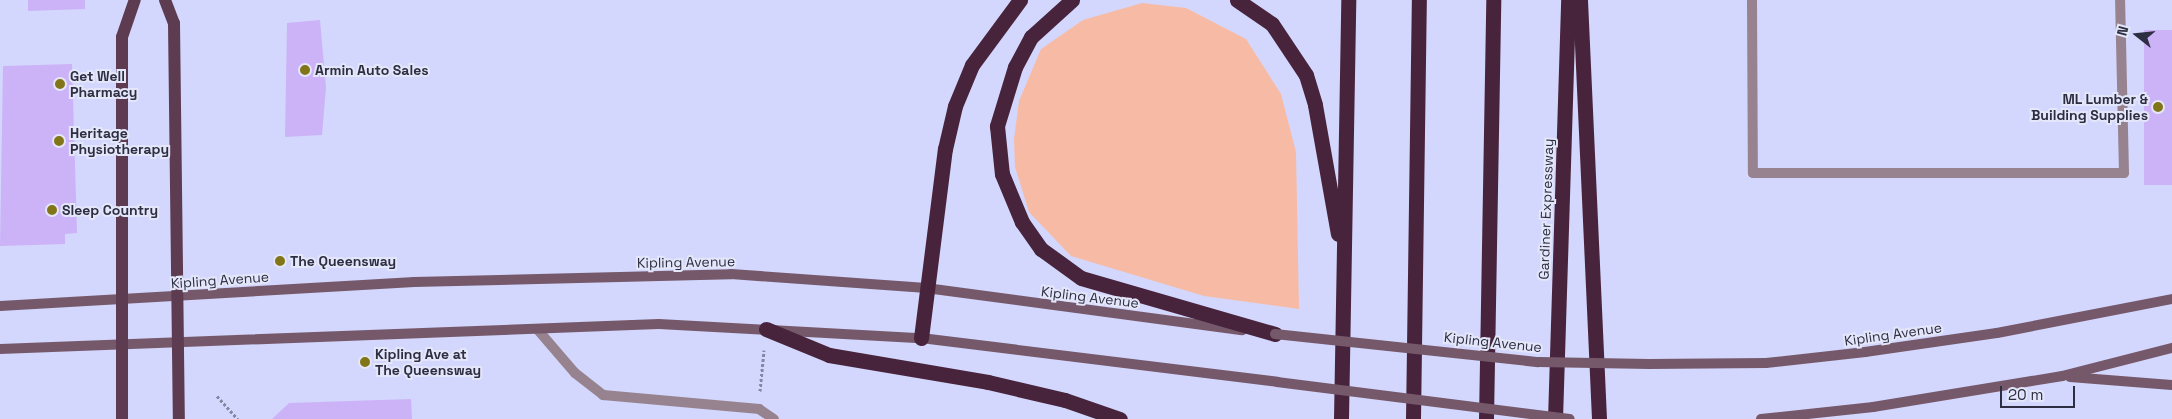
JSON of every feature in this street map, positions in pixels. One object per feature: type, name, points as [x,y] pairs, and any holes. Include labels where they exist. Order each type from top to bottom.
[{"type":"highway","points":[[921,338],[926,288],[955,106],[972,65],[1020,0]]},
{"type":"highway","points":[[1072,0],[1031,37],[1015,67],[997,126],[1002,174],[1022,222],[1041,249],[1081,278],[1275,334]]},
{"type":"highway","points":[[1237,0],[1272,24],[1306,76],[1315,105],[1344,270]]},
{"type":"highway","points":[[1341,419],[1348,0]]},
{"type":"highway","points":[[1413,419],[1419,0]]},
{"type":"highway","points":[[1486,419],[1493,0]]},
{"type":"highway","name":"Gardiner Expressway","points":[[1556,419],[1568,0]]},
{"type":"highway","points":[[1580,0],[1599,419]]},
{"type":"highway","points":[[766,329],[829,355],[988,382],[1065,400],[1120,419]]},
{"type":"main road","points":[[122,419],[124,301],[122,37],[135,0]]},
{"type":"main road","points":[[165,0],[174,23],[179,297],[179,419]]},
{"type":"main road","name":"Kipling Avenue","points":[[0,306],[124,301],[414,282],[731,274],[926,288],[1275,334],[1539,362],[1649,364],[1766,363],[1865,352],[1997,333],[2172,298]]},
{"type":"main road","points":[[0,349],[178,344],[659,324],[921,338],[1570,419]]},
{"type":"main road","points":[[1761,419],[1873,407],[2062,376],[2172,348]]},
{"type":"main road","points":[[2062,376],[2172,385]]},
{"type":"lane","points":[[1752,0],[1753,174],[2124,173],[2120,0]]},
{"type":"lane","points":[[538,330],[575,373],[603,395],[759,409],[774,419]]},
{"type":"path","points":[[759,409],[766,329]]},
{"type":"path","points":[[217,396],[238,419]]},
{"type":"shaded area","points":[[1142,3],[1186,8],[1246,39],[1281,94],[1296,152],[1299,309],[1204,296],[1071,256],[1029,212],[1015,167],[1014,139],[1019,101],[1041,49],[1083,20]]},
{"type":"building","points":[[28,0],[85,0],[85,9],[28,11]]},
{"type":"building","name":"Armin Auto Sales","points":[[320,20],[326,87],[322,135],[285,137],[287,23]]},
{"type":"building","name":"ML Lumber & Building Supplies","points":[[2144,30],[2172,30],[2172,185],[2144,185]]},
{"type":"building","points":[[72,64],[77,233],[65,234],[65,244],[0,246],[3,66]]},
{"type":"building","points":[[411,399],[412,419],[272,419],[289,403]]},
{"type":"place","name":"Armin Auto Sales","points":[[305,70]]},
{"type":"place","name":"Get Well Pharmacy","points":[[60,84]]},
{"type":"place","name":"ML Lumber & Building Supplies","points":[[2158,107]]},
{"type":"place","name":"Heritage Physiotherapy","points":[[59,141]]},
{"type":"place","name":"Sleep Country","points":[[52,210]]},
{"type":"place","name":"The Queensway","points":[[280,261]]},
{"type":"place","name":"Kipling Ave at The Queensway","points":[[365,362]]}]
